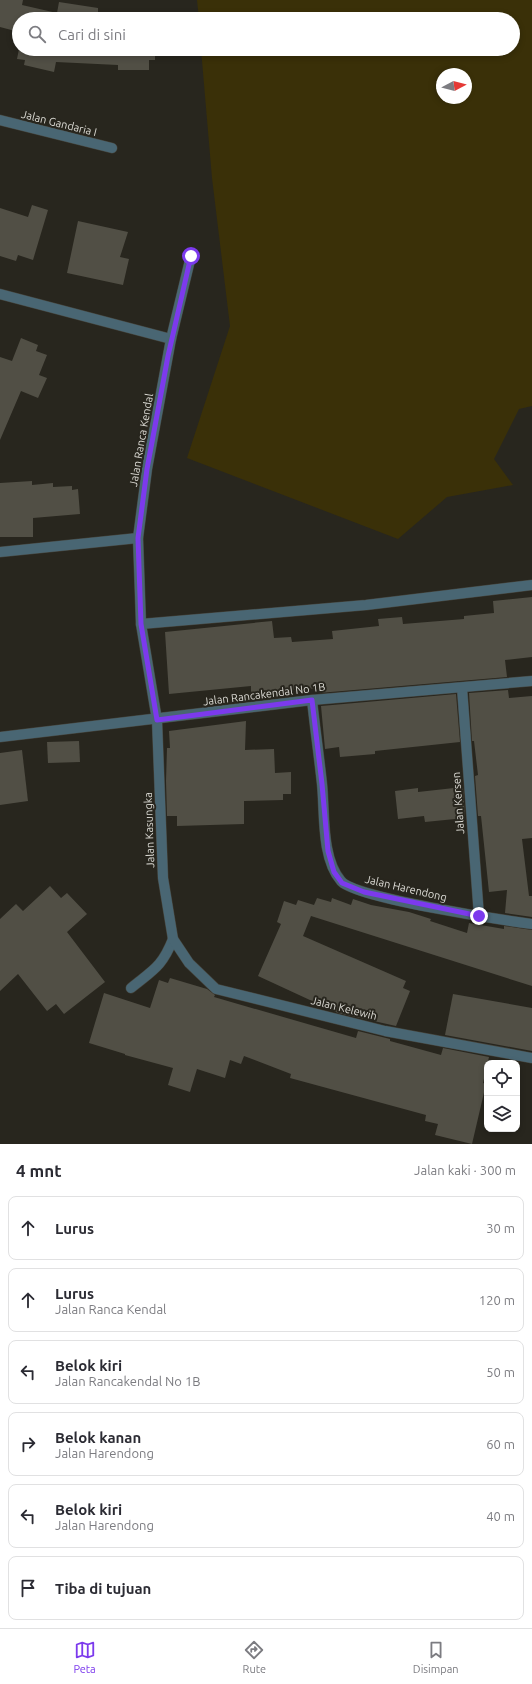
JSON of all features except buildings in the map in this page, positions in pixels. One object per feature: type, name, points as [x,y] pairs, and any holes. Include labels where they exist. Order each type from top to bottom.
[{"type":"street","name":"Jalan Gandaria I","points":[[0,120],[112,148]]},
{"type":"street","name":"Jalan Ranca Kendal","points":[[157,720],[141,624],[138,538],[147,469],[171,340],[191,256]]},
{"type":"street","points":[[0,294],[171,340]]},
{"type":"street","points":[[0,552],[138,538]]},
{"type":"street","points":[[141,624],[366,605],[532,585]]},
{"type":"street","name":"Jalan Rancakendal No 1B","points":[[0,737],[157,720],[312,700],[532,681]]},
{"type":"street","name":"Jalan Kersen","points":[[462,688],[479,916]]},
{"type":"street","name":"Jalan Harendong","points":[[312,700],[328,851],[334,872],[342,883],[364,892],[479,916],[532,924]]},
{"type":"street","name":"Jalan Kasungka","points":[[157,720],[163,878],[173,939]]},
{"type":"street","points":[[131,988],[156,969],[166,957],[173,939]]},
{"type":"street","name":"Jalan Kelewih","points":[[173,939],[188,963],[216,989],[385,1031],[532,1058]]},
{"type":"shaded area","points":[[197,0],[532,0],[532,406],[519,409],[494,459],[513,485],[447,497],[398,539],[187,458],[230,326],[212,178],[202,56],[520,56],[520,12],[198,12]]},
{"type":"route","points":[[191,256],[171,340],[147,469],[138,538],[141,624],[157,720],[312,700],[328,851],[334,872],[342,883],[364,892],[479,916]]}]
